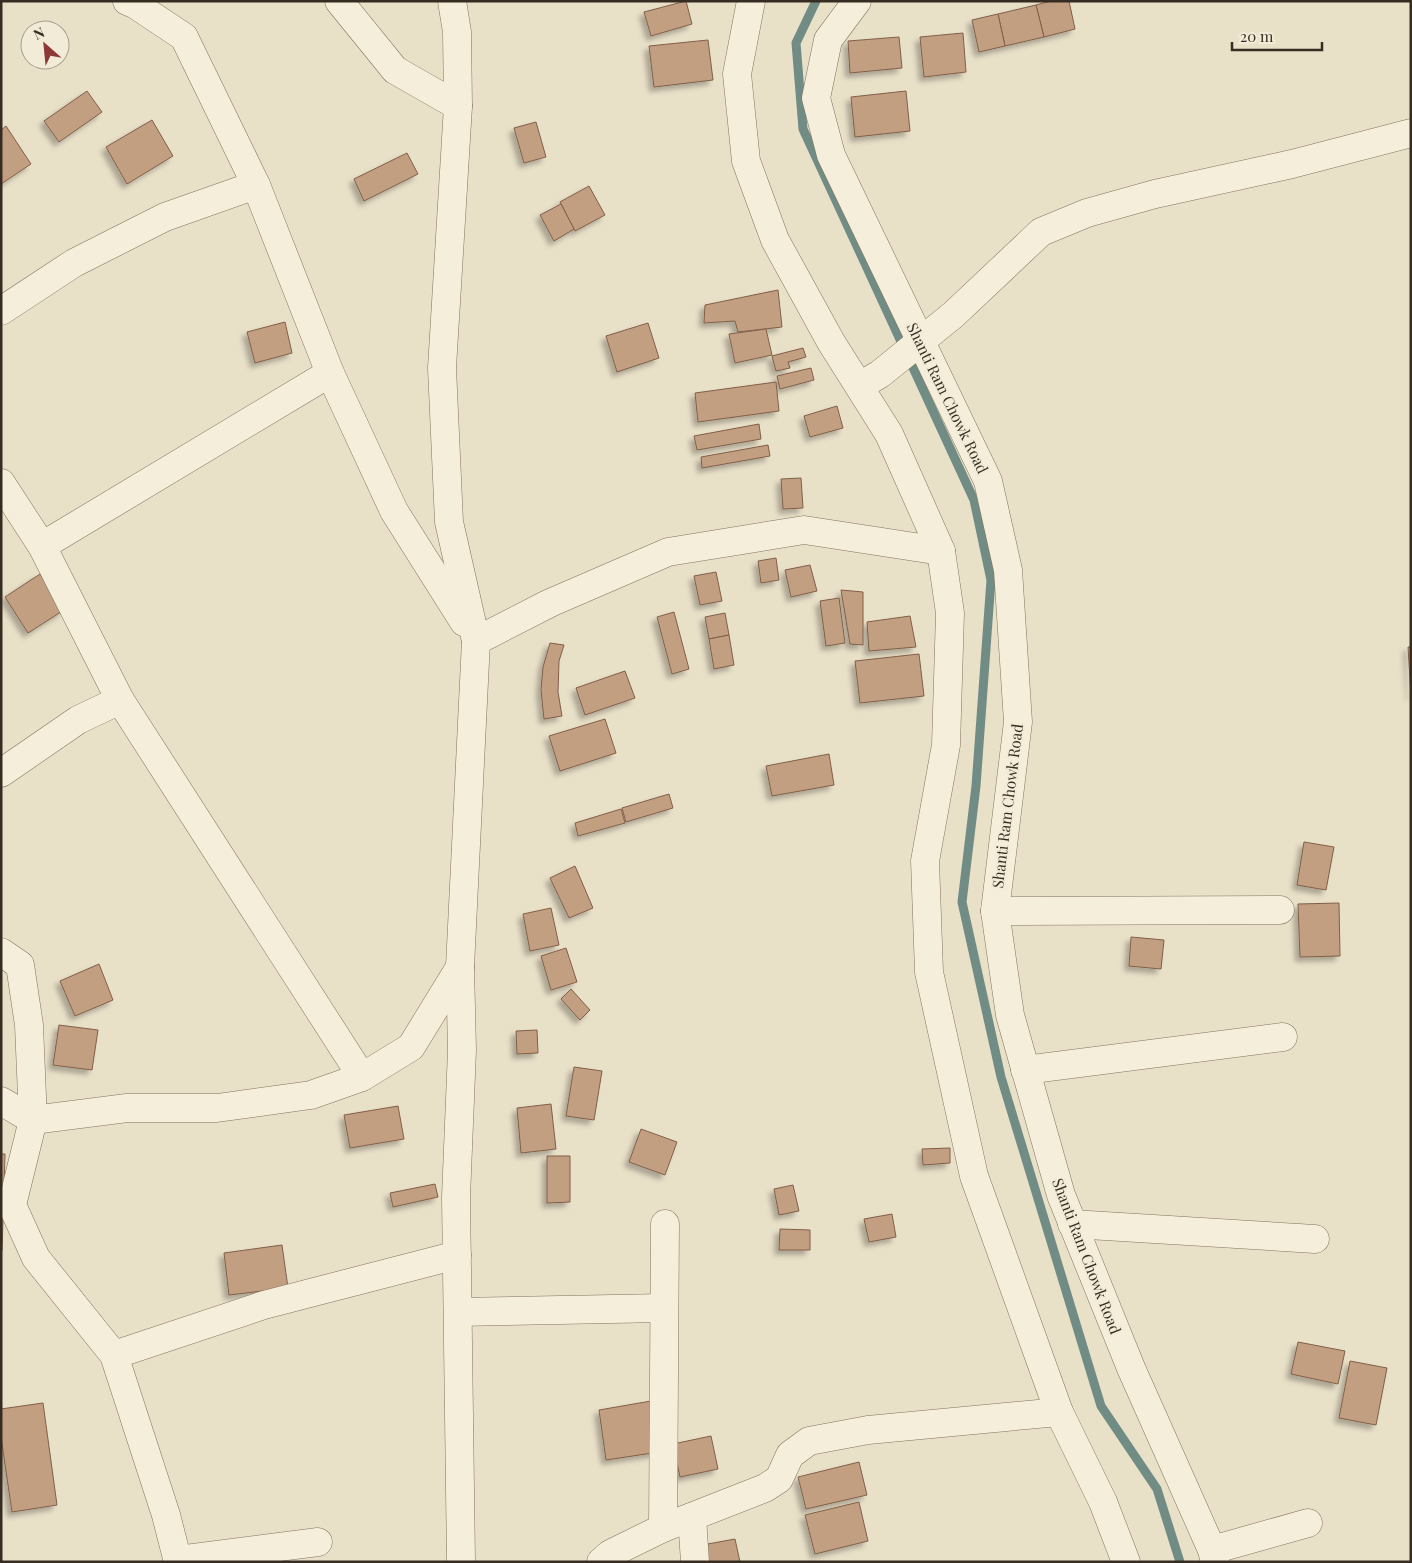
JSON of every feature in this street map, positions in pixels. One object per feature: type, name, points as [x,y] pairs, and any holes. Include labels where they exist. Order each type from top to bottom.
[{"type":"street","points":[[127,1],[184,37],[256,185],[330,373],[394,510],[476,641]]},
{"type":"street","points":[[339,1],[395,70],[458,106]]},
{"type":"street","points":[[452,1],[457,32],[458,106],[442,368],[449,522],[476,641],[460,967],[462,1050],[456,1197],[461,1562]]},
{"type":"street","points":[[750,1],[737,74],[746,161],[775,240],[831,342],[870,380],[889,434],[941,550],[950,622],[946,745],[925,861],[929,972],[974,1176],[1059,1412],[1103,1502],[1126,1562]]},
{"type":"street","name":"Shanti Ram Chowk Road","points":[[858,1],[828,40],[816,98],[831,155],[918,343],[988,481],[1008,570],[1018,722],[995,911],[1010,1015],[1061,1195],[1130,1368],[1214,1556]]},
{"type":"street","points":[[870,380],[953,314],[1041,232],[1087,213],[1155,194],[1292,164],[1411,133]]},
{"type":"street","points":[[1,311],[74,263],[165,218],[256,185]]},
{"type":"street","points":[[42,546],[330,373]]},
{"type":"street","points":[[1,483],[42,546],[120,700],[362,1078]]},
{"type":"street","points":[[476,641],[550,603],[668,552],[804,530],[941,550]]},
{"type":"street","points":[[1,773],[78,720],[120,700]]},
{"type":"street","points":[[995,911],[1280,910]]},
{"type":"street","points":[[1,952],[20,964],[30,1025],[33,1120],[12,1205],[36,1258],[114,1355],[166,1515],[178,1561],[318,1542]]},
{"type":"street","points":[[1,1101],[33,1120],[127,1108],[217,1108],[311,1095],[362,1078],[411,1047],[460,967]]},
{"type":"street","points":[[1025,1070],[1283,1037]]},
{"type":"street","points":[[664,1528],[665,1224]]},
{"type":"street","points":[[1072,1224],[1315,1239]]},
{"type":"street","points":[[114,1355],[264,1305],[457,1255]]},
{"type":"street","points":[[458,1312],[664,1308]]},
{"type":"street","points":[[601,1562],[610,1554],[664,1528],[765,1488],[779,1479],[790,1455],[809,1441],[868,1430],[1059,1412]]},
{"type":"street","points":[[692,1517],[695,1562]]},
{"type":"street","points":[[1214,1556],[1308,1523]]},
{"type":"building","points":[[686,1],[692,24],[651,36],[644,12]]},
{"type":"building","points":[[1051,1],[1069,1],[1075,29],[1044,37],[1036,5]]},
{"type":"building","points":[[1036,5],[1044,37],[1005,46],[998,14]]},
{"type":"building","points":[[998,14],[1005,46],[979,52],[972,20]]},
{"type":"building","points":[[963,33],[966,72],[924,77],[920,37]]},
{"type":"building","points":[[899,37],[902,68],[850,73],[848,41]]},
{"type":"building","points":[[708,40],[713,80],[654,87],[649,46]]},
{"type":"building","points":[[87,91],[102,112],[59,142],[44,121]]},
{"type":"building","points":[[906,91],[910,131],[855,137],[851,97]]},
{"type":"building","points":[[152,120],[173,156],[127,184],[106,147]]},
{"type":"building","points":[[536,122],[546,157],[524,163],[514,128]]},
{"type":"building","points":[[6,126],[31,164],[1,184],[1,130]]},
{"type":"building","points":[[407,153],[418,174],[364,201],[354,179]]},
{"type":"building","points":[[589,186],[605,215],[575,231],[560,202]]},
{"type":"building","points":[[561,204],[574,229],[554,241],[540,215]]},
{"type":"building","points":[[778,290],[782,327],[738,332],[735,321],[704,323],[705,305]]},
{"type":"building","points":[[285,322],[292,353],[255,363],[247,332]]},
{"type":"building","points":[[648,323],[659,358],[617,372],[606,336]]},
{"type":"building","points":[[766,329],[772,355],[735,363],[729,334]]},
{"type":"building","points":[[803,348],[806,357],[788,362],[790,368],[776,371],[772,356]]},
{"type":"building","points":[[811,368],[814,380],[780,389],[777,376]]},
{"type":"building","points":[[776,382],[779,411],[698,422],[695,393]]},
{"type":"building","points":[[837,406],[843,428],[810,437],[804,416]]},
{"type":"building","points":[[759,424],[761,439],[697,450],[694,436]]},
{"type":"building","points":[[768,445],[770,456],[702,468],[701,457]]},
{"type":"building","points":[[801,478],[803,508],[783,509],[781,479]]},
{"type":"building","points":[[776,558],[779,580],[761,583],[758,561]]},
{"type":"building","points":[[810,565],[817,591],[791,597],[785,570]]},
{"type":"building","points":[[716,572],[722,601],[700,605],[694,576]]},
{"type":"building","points":[[40,574],[64,610],[28,633],[5,597]]},
{"type":"building","points":[[841,590],[863,592],[863,645],[850,644]]},
{"type":"building","points":[[839,598],[845,643],[826,646],[820,601]]},
{"type":"building","points":[[674,612],[689,669],[672,674],[657,617]]},
{"type":"building","points":[[725,613],[729,635],[709,639],[705,617]]},
{"type":"building","points":[[910,616],[916,647],[869,651],[867,622]]},
{"type":"building","points":[[729,635],[734,665],[714,669],[709,639]]},
{"type":"building","points":[[550,643],[564,645],[559,661],[558,692],[562,716],[544,719],[541,690],[543,667]]},
{"type":"building","points":[[1408,647],[1411,647],[1411,696]]},
{"type":"building","points":[[919,654],[924,696],[860,703],[855,661]]},
{"type":"building","points":[[625,671],[635,698],[585,715],[576,688]]},
{"type":"building","points":[[605,719],[616,753],[560,771],[549,736]]},
{"type":"building","points":[[829,754],[834,785],[772,796],[766,766]]},
{"type":"building","points":[[669,794],[673,808],[626,822],[622,808]]},
{"type":"building","points":[[621,809],[625,823],[578,836],[575,823]]},
{"type":"building","points":[[1304,842],[1334,847],[1326,890],[1297,885]]},
{"type":"building","points":[[575,866],[593,908],[569,918],[550,878]]},
{"type":"building","points":[[1339,903],[1340,956],[1300,957],[1298,904]]},
{"type":"building","points":[[551,908],[559,945],[530,951],[523,914]]},
{"type":"building","points":[[1131,937],[1164,940],[1161,969],[1129,966]]},
{"type":"building","points":[[566,948],[577,982],[551,990],[541,956]]},
{"type":"building","points":[[99,964],[113,1000],[75,1016],[60,981]]},
{"type":"building","points":[[571,989],[590,1010],[580,1020],[561,999]]},
{"type":"building","points":[[59,1025],[98,1030],[92,1070],[53,1065]]},
{"type":"building","points":[[537,1030],[538,1053],[517,1054],[516,1031]]},
{"type":"building","points":[[574,1067],[602,1071],[594,1120],[566,1116]]},
{"type":"building","points":[[551,1104],[556,1149],[521,1153],[517,1108]]},
{"type":"building","points":[[398,1106],[404,1139],[350,1148],[344,1115]]},
{"type":"building","points":[[641,1129],[677,1142],[665,1175],[629,1162]]},
{"type":"building","points":[[950,1148],[950,1163],[923,1165],[922,1149]]},
{"type":"building","points":[[1,1154],[5,1154],[2,1251],[1,1251]]},
{"type":"building","points":[[547,1156],[570,1156],[570,1202],[547,1203]]},
{"type":"building","points":[[435,1184],[438,1197],[393,1207],[390,1193]]},
{"type":"building","points":[[793,1185],[799,1211],[779,1215],[774,1189]]},
{"type":"building","points":[[892,1214],[896,1237],[869,1242],[864,1219]]},
{"type":"building","points":[[780,1229],[810,1230],[810,1250],[779,1250]]},
{"type":"building","points":[[282,1245],[288,1288],[229,1295],[224,1253]]},
{"type":"building","points":[[1298,1342],[1345,1351],[1338,1384],[1291,1374]]},
{"type":"building","points":[[1350,1361],[1387,1368],[1376,1425],[1339,1418]]},
{"type":"building","points":[[651,1401],[659,1452],[606,1460],[599,1410]]},
{"type":"building","points":[[43,1403],[57,1505],[12,1512],[1,1437],[1,1409]]},
{"type":"building","points":[[711,1436],[718,1469],[680,1477],[673,1444]]},
{"type":"building","points":[[859,1462],[867,1495],[806,1509],[798,1477]]},
{"type":"building","points":[[859,1502],[868,1541],[815,1554],[805,1515]]},
{"type":"building","points":[[735,1539],[740,1562],[700,1562],[697,1546]]},
{"type":"waterway","points":[[816,1],[796,43],[803,129],[974,500],[991,580],[976,786],[962,902],[1001,1077],[1101,1406],[1157,1489],[1180,1562]]}]
